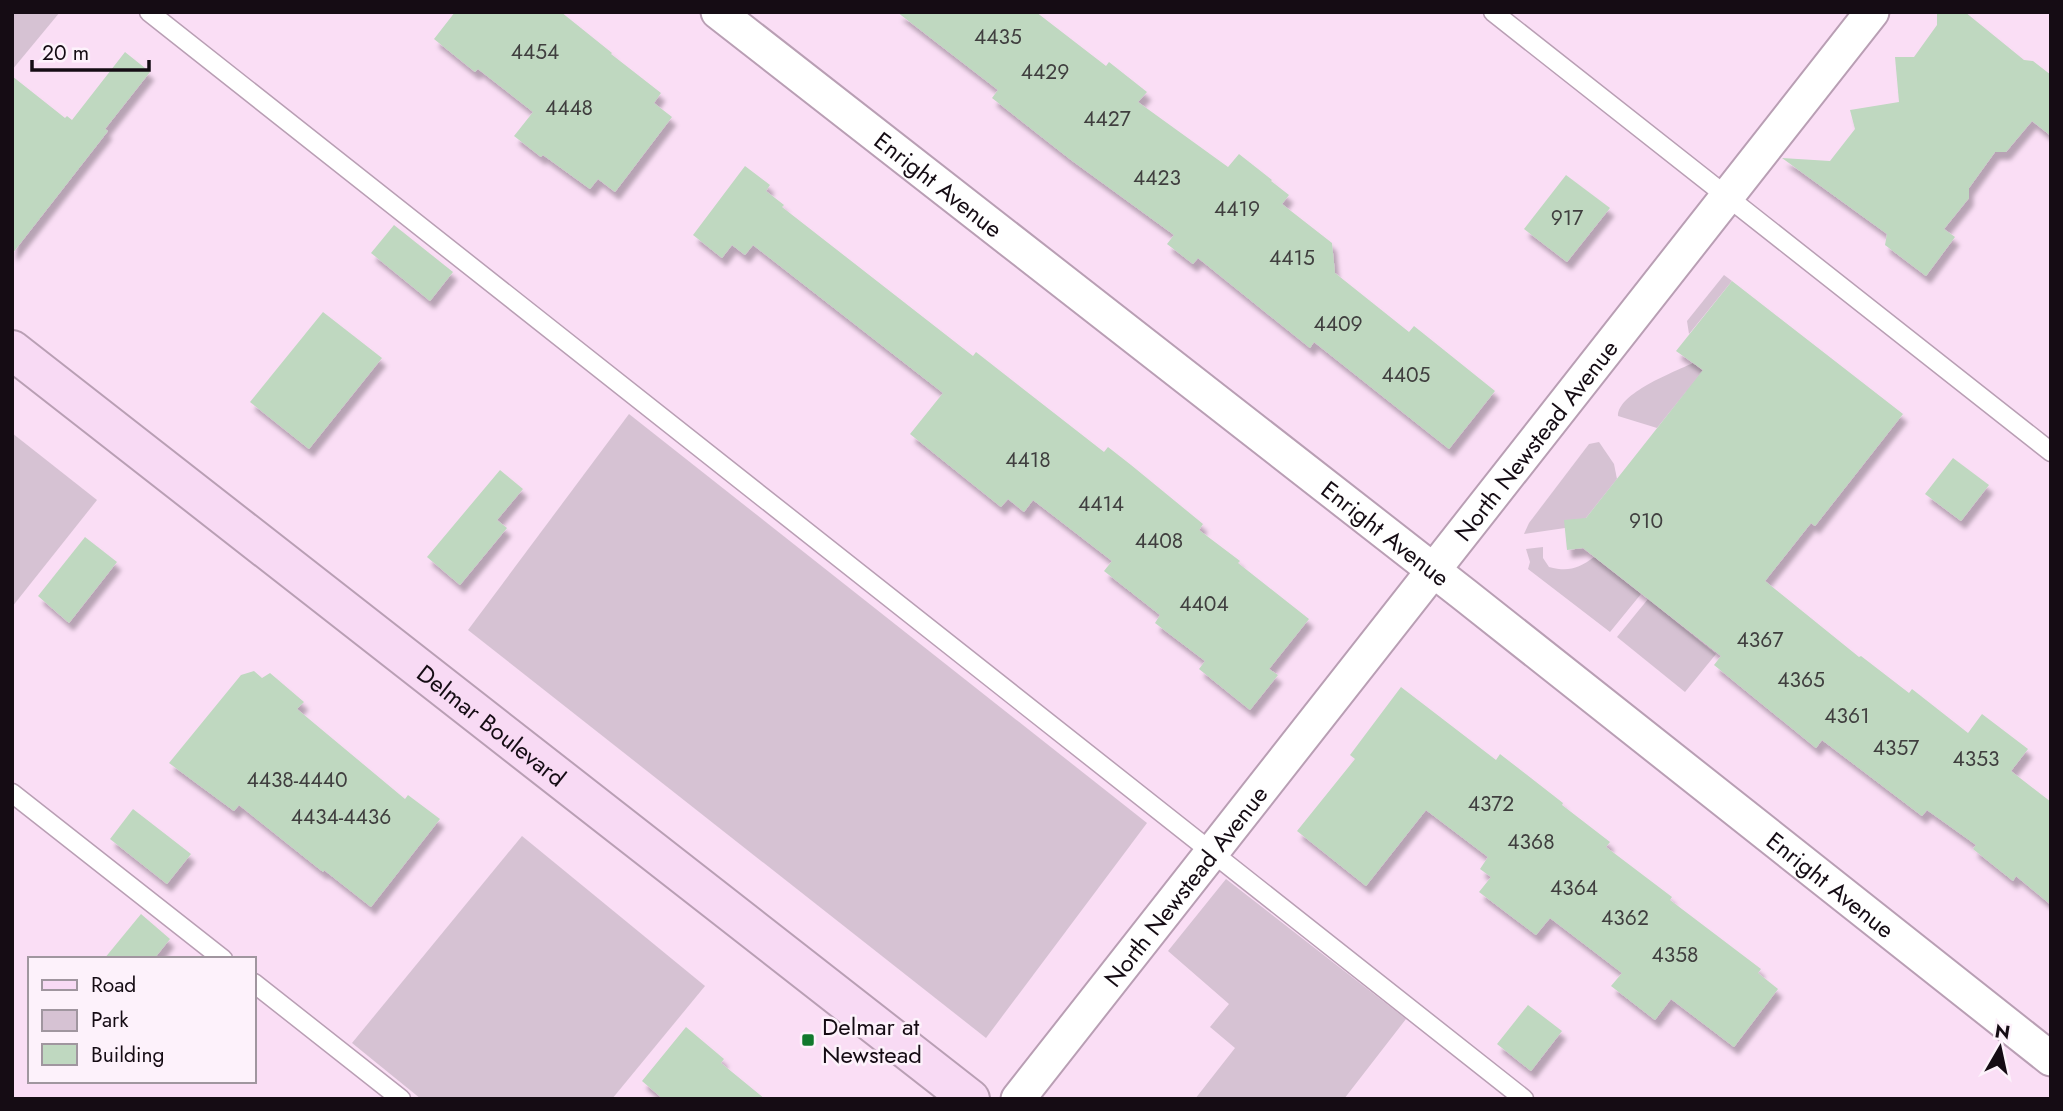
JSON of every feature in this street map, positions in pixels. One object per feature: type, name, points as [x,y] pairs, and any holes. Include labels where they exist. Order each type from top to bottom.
[{"type":"main road","name":"Delmar Boulevard","points":[[12,350],[970,1099]]},
{"type":"street","name":"Enright Avenue","points":[[718,12],[1433,570],[2051,1059]]},
{"type":"street","name":"North Newstead Avenue","points":[[1018,1099],[1872,12]]},
{"type":"lane","points":[[149,12],[1524,1099]]},
{"type":"lane","points":[[1493,12],[2051,452]]},
{"type":"lane","points":[[12,793],[220,957]]},
{"type":"lane","points":[[256,985],[401,1099]]},
{"type":"green space","points":[[12,12],[60,12],[12,70]]},
{"type":"green space","points":[[1724,275],[1732,281],[1689,334],[1687,321]]},
{"type":"green space","points":[[1693,363],[1713,379],[1686,392],[1657,428],[1618,416],[1620,407],[1637,391]]},
{"type":"green space","points":[[629,414],[1147,823],[986,1038],[468,630]]},
{"type":"green space","points":[[12,433],[97,500],[12,607]]},
{"type":"green space","points":[[1599,442],[1614,464],[1617,479],[1586,518],[1565,528],[1524,534],[1529,523],[1589,444]]},
{"type":"green space","points":[[1543,547],[1543,558],[1549,567],[1573,568],[1594,557],[1641,594],[1610,632],[1528,569],[1530,562],[1526,549]]},
{"type":"green space","points":[[1648,599],[1716,654],[1685,692],[1617,637]]},
{"type":"green space","points":[[522,836],[705,986],[612,1099],[421,1099],[352,1043]]},
{"type":"green space","points":[[1226,879],[1406,1019],[1344,1099],[1195,1099],[1235,1048],[1210,1027],[1229,1004],[1168,951]]},
{"type":"building","points":[[455,12],[561,12],[661,93],[654,103],[672,117],[615,192],[598,179],[590,189],[514,136],[533,112],[478,69],[475,72],[434,39]]},
{"type":"building","points":[[897,12],[1036,12],[1106,66],[1109,62],[1147,92],[1138,102],[1228,167],[1239,154],[1272,180],[1289,195],[1282,204],[1332,243],[1335,273],[1409,332],[1414,326],[1495,391],[1449,449],[1314,342],[1310,348],[1198,258],[1193,264],[1167,244],[1174,235],[992,98],[998,90]]},
{"type":"building","points":[[1937,12],[1965,12],[2024,60],[2033,61],[2051,75],[2051,136],[2032,121],[2006,152],[1995,152],[1969,188],[1969,198],[1944,229],[1955,237],[1926,276],[1885,245],[1887,234],[1782,158],[1830,161],[1855,129],[1850,110],[1899,102],[1895,57],[1914,57],[1937,25]]},
{"type":"building","points":[[125,52],[150,72],[105,129],[108,131],[12,254],[12,76],[65,118],[67,116],[72,120]]},
{"type":"building","points":[[745,166],[770,185],[766,191],[784,205],[782,207],[973,356],[976,352],[1104,452],[1108,447],[1203,524],[1199,530],[1309,619],[1269,669],[1278,675],[1250,710],[1199,669],[1205,661],[1155,623],[1160,615],[1104,571],[1112,561],[1033,500],[1024,512],[1008,499],[1001,507],[910,434],[943,393],[753,245],[745,255],[732,245],[722,258],[693,235]]},
{"type":"building","points":[[1566,175],[1610,208],[1567,262],[1524,229]]},
{"type":"building","points":[[394,225],[453,272],[430,301],[371,253]]},
{"type":"building","points":[[1732,281],[1903,414],[1815,526],[1811,523],[1765,581],[1859,657],[1909,693],[1912,689],[1968,733],[1982,714],[2028,749],[2011,771],[2051,802],[2051,905],[2016,876],[2013,881],[1973,849],[1976,845],[1927,810],[1922,816],[1822,740],[1816,748],[1714,665],[1721,656],[1583,548],[1567,550],[1564,520],[1586,518],[1703,370],[1676,351]]},
{"type":"building","points":[[323,312],[382,358],[309,449],[250,402]]},
{"type":"building","points":[[1953,458],[1989,485],[1961,521],[1925,494]]},
{"type":"building","points":[[500,470],[523,489],[497,520],[507,528],[460,585],[427,557]]},
{"type":"building","points":[[85,537],[117,562],[69,623],[38,596]]},
{"type":"building","points":[[254,671],[262,678],[270,673],[304,702],[297,709],[405,799],[408,795],[440,819],[371,907],[239,805],[234,811],[169,763],[241,675]]},
{"type":"building","points":[[1401,687],[1496,760],[1500,754],[1563,803],[1562,805],[1610,842],[1606,847],[1761,969],[1758,973],[1778,989],[1734,1047],[1671,999],[1655,1020],[1611,986],[1622,973],[1550,918],[1536,935],[1479,892],[1491,877],[1480,869],[1488,857],[1426,810],[1366,886],[1297,831],[1355,759],[1350,755]]},
{"type":"building","points":[[133,809],[191,854],[167,884],[110,839]]},
{"type":"building","points":[[141,914],[170,939],[156,957],[106,957]]},
{"type":"building","points":[[1528,1005],[1562,1031],[1531,1071],[1497,1044]]},
{"type":"building","points":[[686,1027],[724,1059],[721,1063],[765,1099],[663,1099],[642,1081]]},
{"type":"place","name":"Delmar at Newstead","points":[[808,1040]]}]
